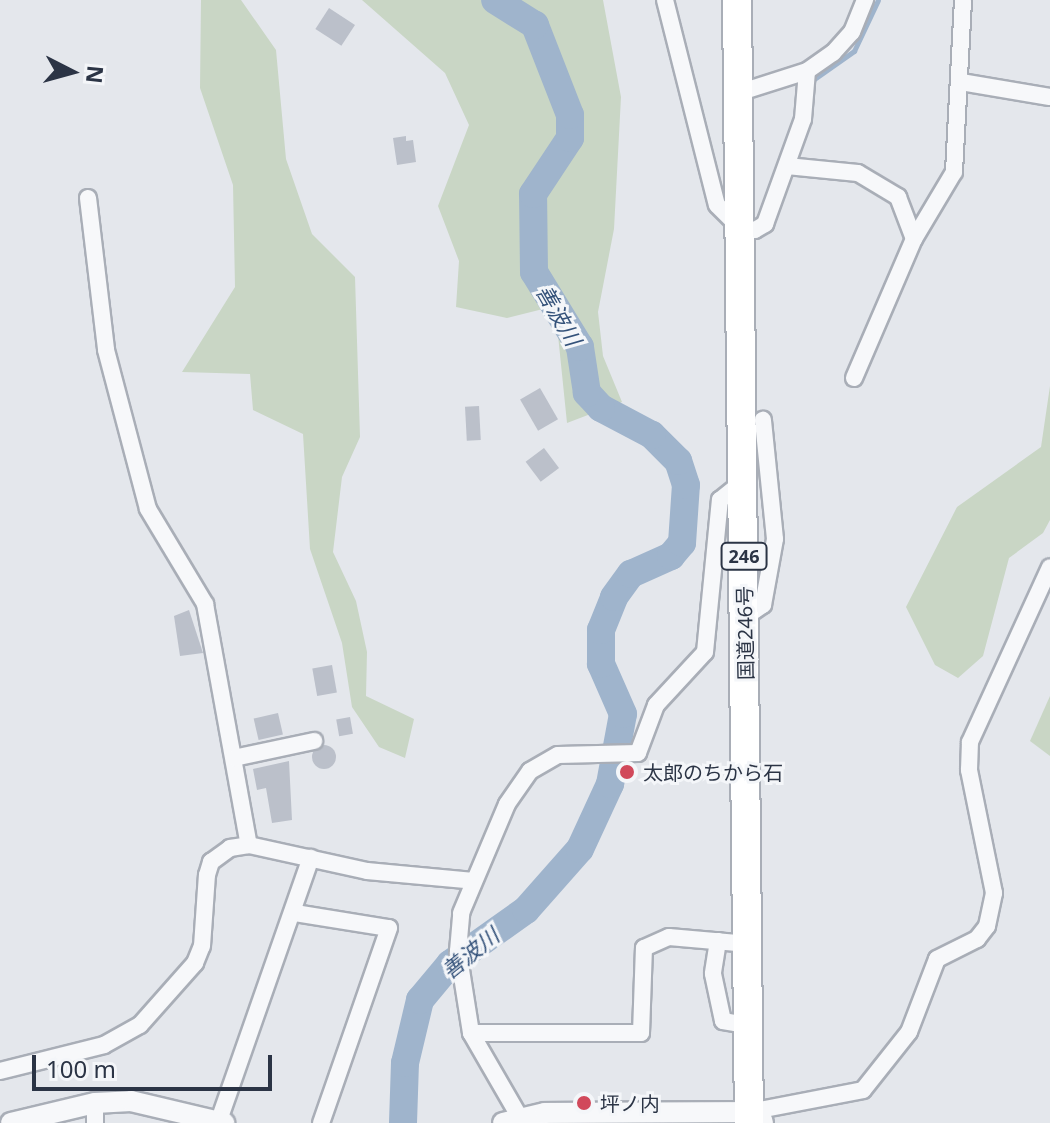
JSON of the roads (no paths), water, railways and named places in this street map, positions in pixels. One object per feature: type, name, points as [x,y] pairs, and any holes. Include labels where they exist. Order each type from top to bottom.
[{"type":"highway","name":"国道246号","points":[[737,0],[750,1026],[758,1119]]},
{"type":"street","points":[[665,0],[717,205],[724,218],[739,227],[755,230],[765,224],[803,119],[807,71]]},
{"type":"street","points":[[738,93],[807,71],[844,44],[865,0]]},
{"type":"street","points":[[854,378],[914,239],[954,172],[961,82],[960,5]]},
{"type":"street","points":[[961,82],[1050,97]]},
{"type":"street","points":[[787,166],[858,173],[898,197],[914,239]]},
{"type":"street","points":[[88,198],[106,350],[148,509],[205,604],[249,845]]},
{"type":"street","points":[[745,617],[763,605],[775,539],[763,420]]},
{"type":"street","points":[[742,482],[720,500],[705,652],[656,705],[638,753],[619,757],[558,755],[530,771],[507,804],[461,913],[459,958],[471,1033],[516,1122],[545,1113],[758,1119],[863,1090],[909,1032],[937,959],[977,939],[987,926],[994,893],[969,770],[970,742],[1050,567]]},
{"type":"street","points":[[234,758],[314,741]]},
{"type":"street","points":[[0,1071],[104,1045],[140,1025],[195,963],[211,862],[230,848],[249,845],[367,871],[474,881]]},
{"type":"street","points":[[11,1123],[157,1104],[220,1122],[295,913],[311,858]]},
{"type":"street","points":[[295,913],[389,928],[321,1123]]},
{"type":"street","points":[[471,1033],[641,1033],[644,948],[669,937],[749,944]]},
{"type":"street","points":[[718,941],[713,974],[723,1021],[750,1026]]},
{"type":"waterway","name":"善波川","points":[[403,1123],[405,1063],[420,1000],[450,964],[526,910],[580,849],[610,784],[623,714],[601,664],[601,630],[614,597],[631,574],[671,556],[682,543],[686,485],[678,461],[652,435],[601,408],[587,393],[580,347],[534,272],[533,194],[570,138],[570,115],[535,25],[495,0]]},
{"type":"waterway","points":[[810,82],[854,51],[878,0]]},
{"type":"place","name":"太郎のちから石","points":[[627,772]]},
{"type":"place","name":"坪ノ内","points":[[584,1103]]}]
